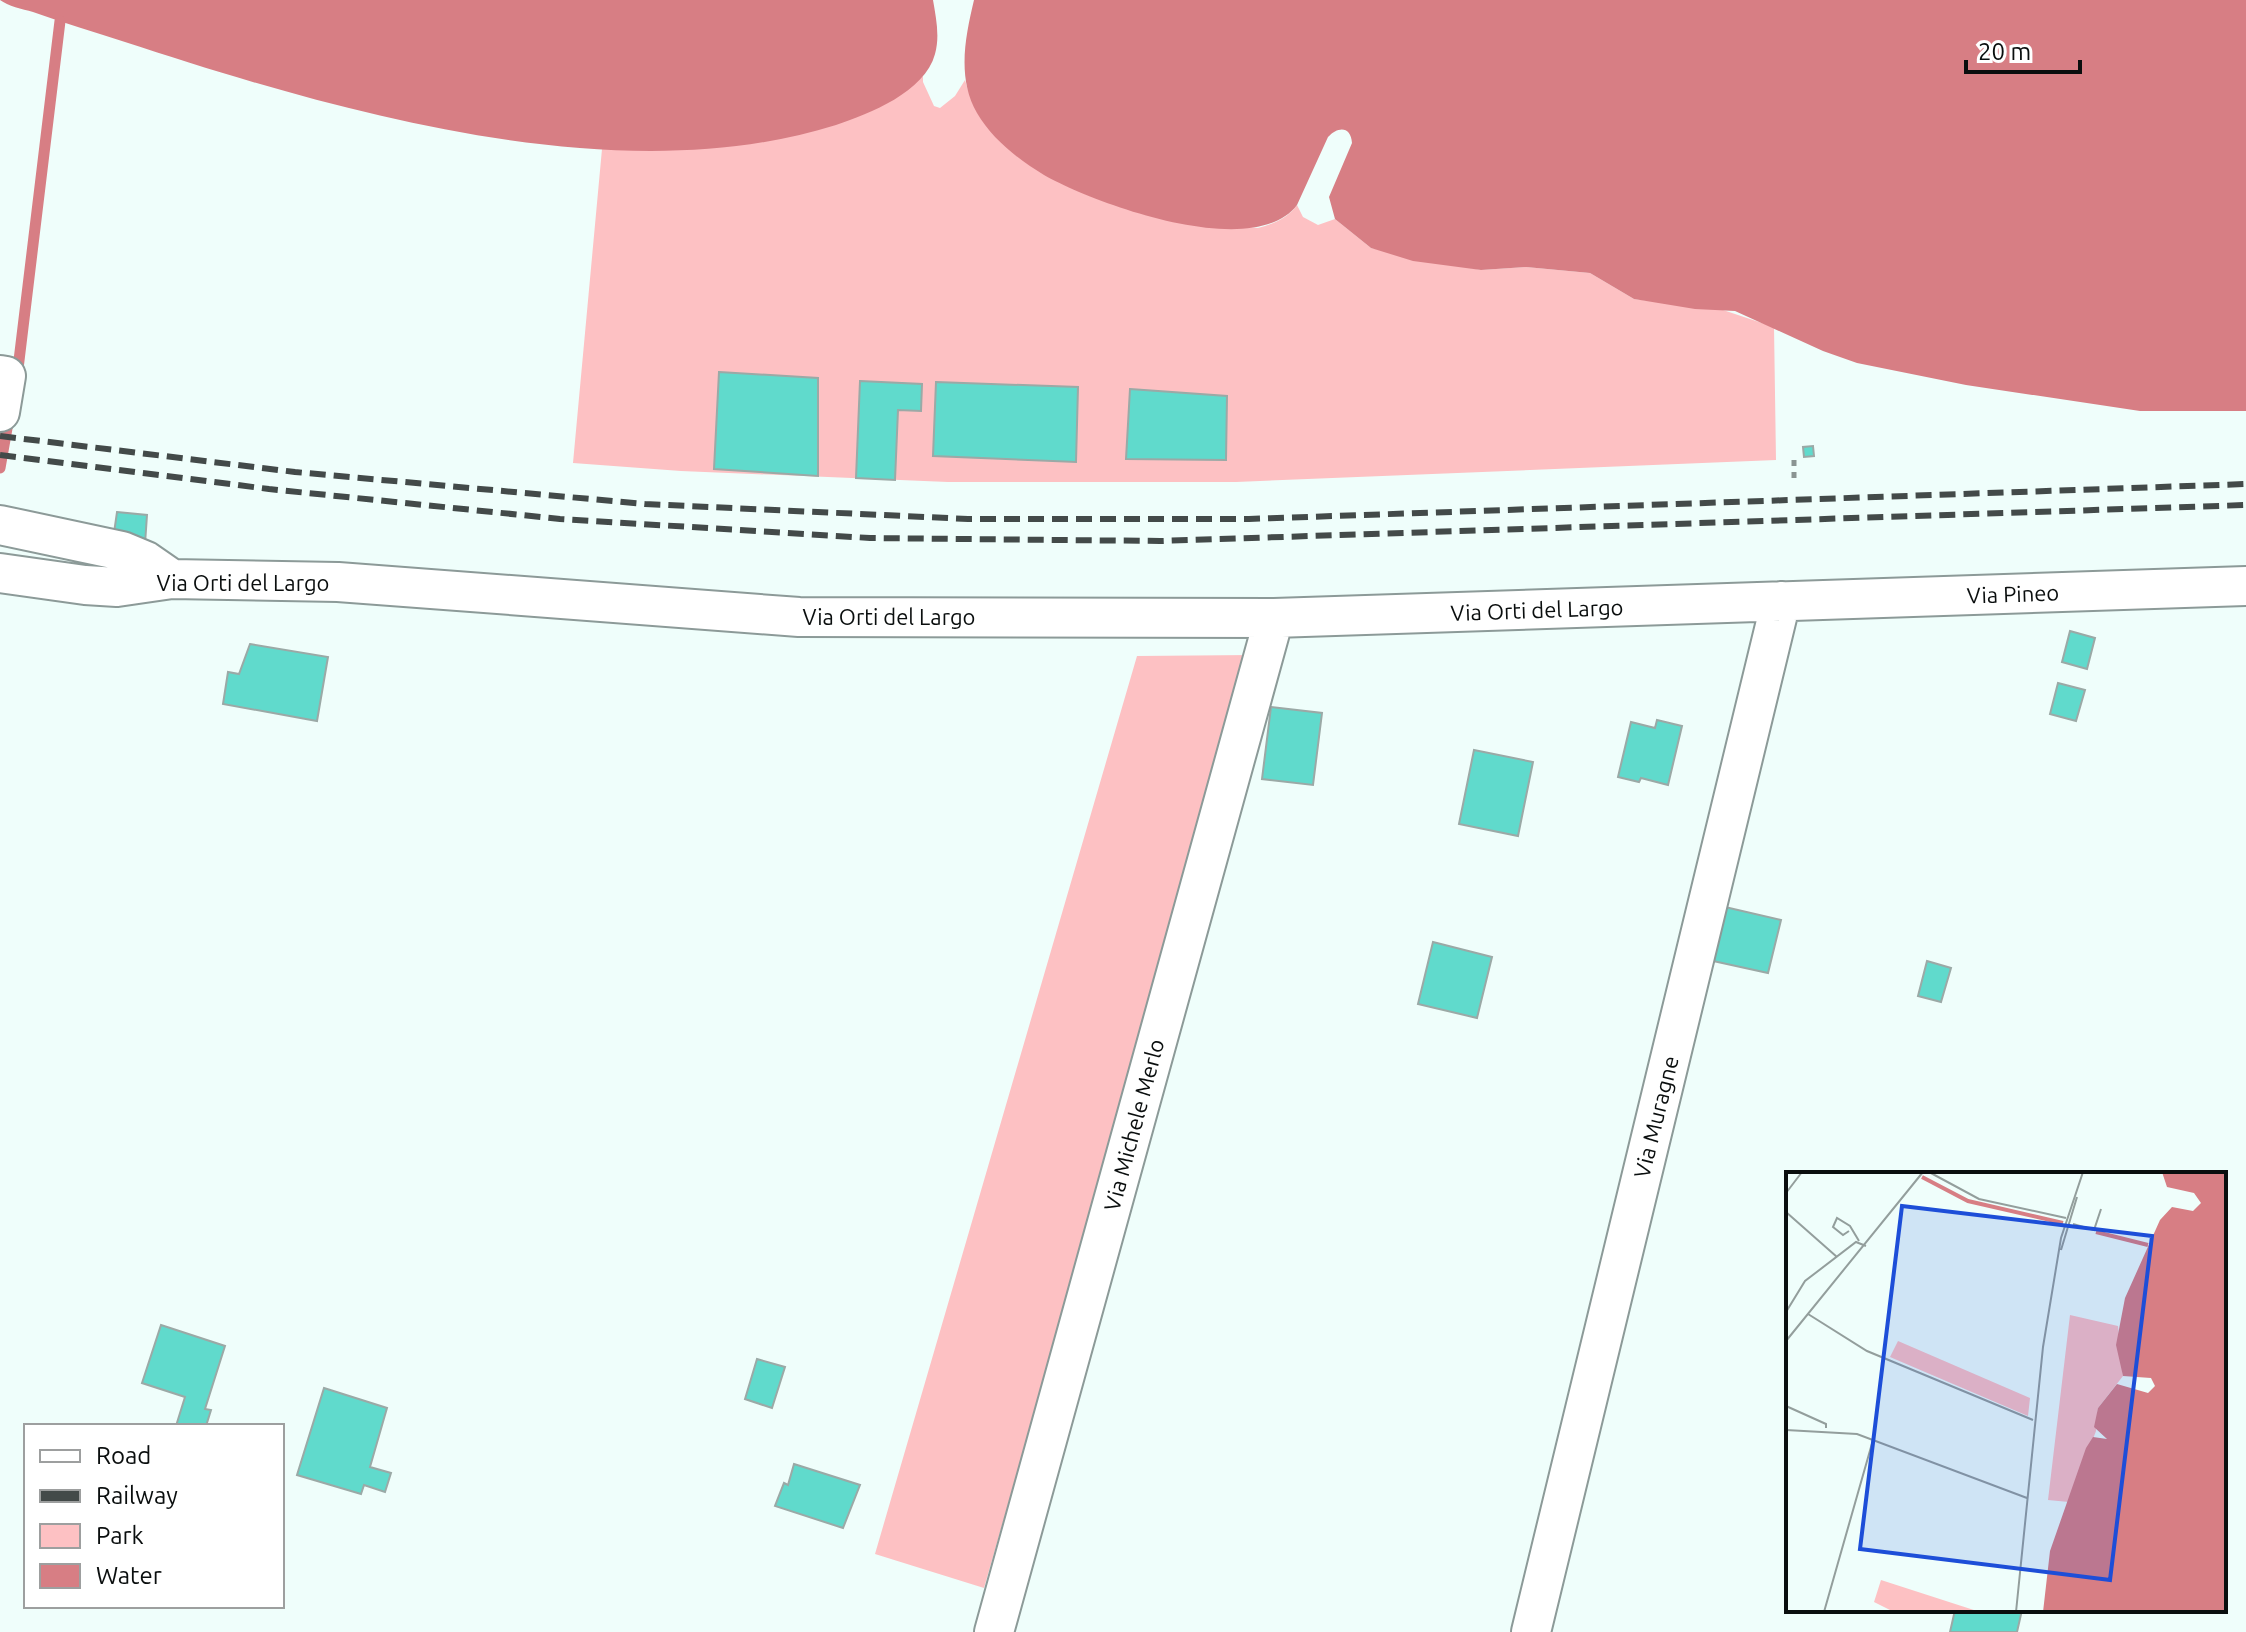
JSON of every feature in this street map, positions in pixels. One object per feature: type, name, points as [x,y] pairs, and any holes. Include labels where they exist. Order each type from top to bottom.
[{"type":"street","points":[[0,375],[6,376],[0,412]]},
{"type":"street","points":[[0,525],[122,551],[146,561],[172,579]]},
{"type":"street","name":"Via Orti del Largo","points":[[0,573],[117,587],[172,579],[338,582],[799,617],[1274,618],[1781,601]]},
{"type":"street","name":"Via Pineo","points":[[1781,601],[2246,586]]},
{"type":"street","name":"Via Muragne","points":[[1531,1632],[1781,601]]},
{"type":"street","name":"Via Michele Merlo","points":[[994,1632],[1274,618]]},
{"type":"path","points":[[1794,460],[1794,484]]},
{"type":"green space","points":[[923,76],[934,106],[940,108],[955,96],[965,80],[968,90],[1075,189],[1146,215],[1258,228],[1280,220],[1297,205],[1303,217],[1318,225],[1335,219],[1371,248],[1481,270],[1526,267],[1590,273],[1634,299],[1723,310],[1774,327],[1776,460],[1236,482],[948,482],[681,471],[573,463],[602,149],[725,147],[898,96]]},
{"type":"green space","points":[[1252,655],[984,1588],[875,1554],[1137,656]]},
{"type":"water","points":[[0,0],[933,0],[937,40],[935,54],[920,80],[894,100],[864,115],[836,125],[751,144],[662,151],[570,147],[478,135],[385,117],[207,68]]},
{"type":"water","points":[[974,0],[2246,0],[2246,411],[2140,411],[1966,385],[1857,363],[1735,311],[1695,309],[1634,299],[1590,273],[1526,267],[1481,270],[1413,261],[1371,248],[1335,219],[1329,197],[1352,143],[1349,133],[1343,130],[1328,137],[1297,205],[1276,221],[1246,228],[1212,228],[1135,212],[1099,200],[1044,175],[1007,148],[983,123],[971,100],[965,72],[966,43]]},
{"type":"building","points":[[719,372],[818,378],[818,476],[714,469]]},
{"type":"building","points":[[860,381],[922,384],[921,411],[898,410],[895,480],[856,478]]},
{"type":"building","points":[[936,382],[1078,387],[1076,462],[933,456]]},
{"type":"building","points":[[1130,389],[1227,396],[1226,460],[1126,459]]},
{"type":"building","points":[[1813,446],[1814,456],[1804,457],[1803,447]]},
{"type":"building","points":[[117,512],[147,515],[145,544],[113,540]]},
{"type":"building","points":[[2070,631],[2095,638],[2087,669],[2062,662]]},
{"type":"building","points":[[250,644],[328,657],[317,721],[223,704],[228,672],[239,674]]},
{"type":"building","points":[[2058,683],[2085,690],[2076,721],[2050,714]]},
{"type":"building","points":[[1271,707],[1322,713],[1313,785],[1262,779]]},
{"type":"building","points":[[1657,720],[1682,726],[1668,785],[1641,778],[1639,782],[1618,777],[1631,722],[1655,728]]},
{"type":"building","points":[[1474,750],[1533,762],[1518,836],[1459,824]]},
{"type":"building","points":[[1725,907],[1781,920],[1768,973],[1713,961]]},
{"type":"building","points":[[1433,942],[1492,957],[1477,1018],[1418,1004]]},
{"type":"building","points":[[1927,961],[1951,968],[1941,1002],[1918,996]]},
{"type":"building","points":[[161,1325],[225,1346],[205,1409],[211,1410],[207,1424],[177,1424],[185,1397],[142,1383]]},
{"type":"building","points":[[757,1359],[785,1367],[772,1408],[745,1399]]},
{"type":"building","points":[[324,1388],[387,1408],[370,1467],[391,1473],[385,1492],[364,1485],[361,1494],[297,1475]]},
{"type":"building","points":[[794,1464],[860,1485],[843,1528],[775,1506],[784,1483],[788,1485]]},
{"type":"building","points":[[1955,1612],[2022,1612],[2017,1632],[1950,1632]]},
{"type":"waterway","points":[[17,377],[60,21]]},
{"type":"waterway","points":[[0,468],[9,417]]},
{"type":"railway","points":[[0,436],[295,472],[645,504],[968,519],[1249,519],[2246,484]]},
{"type":"railway","points":[[0,455],[269,489],[560,519],[870,538],[1160,541],[2246,505]]}]
